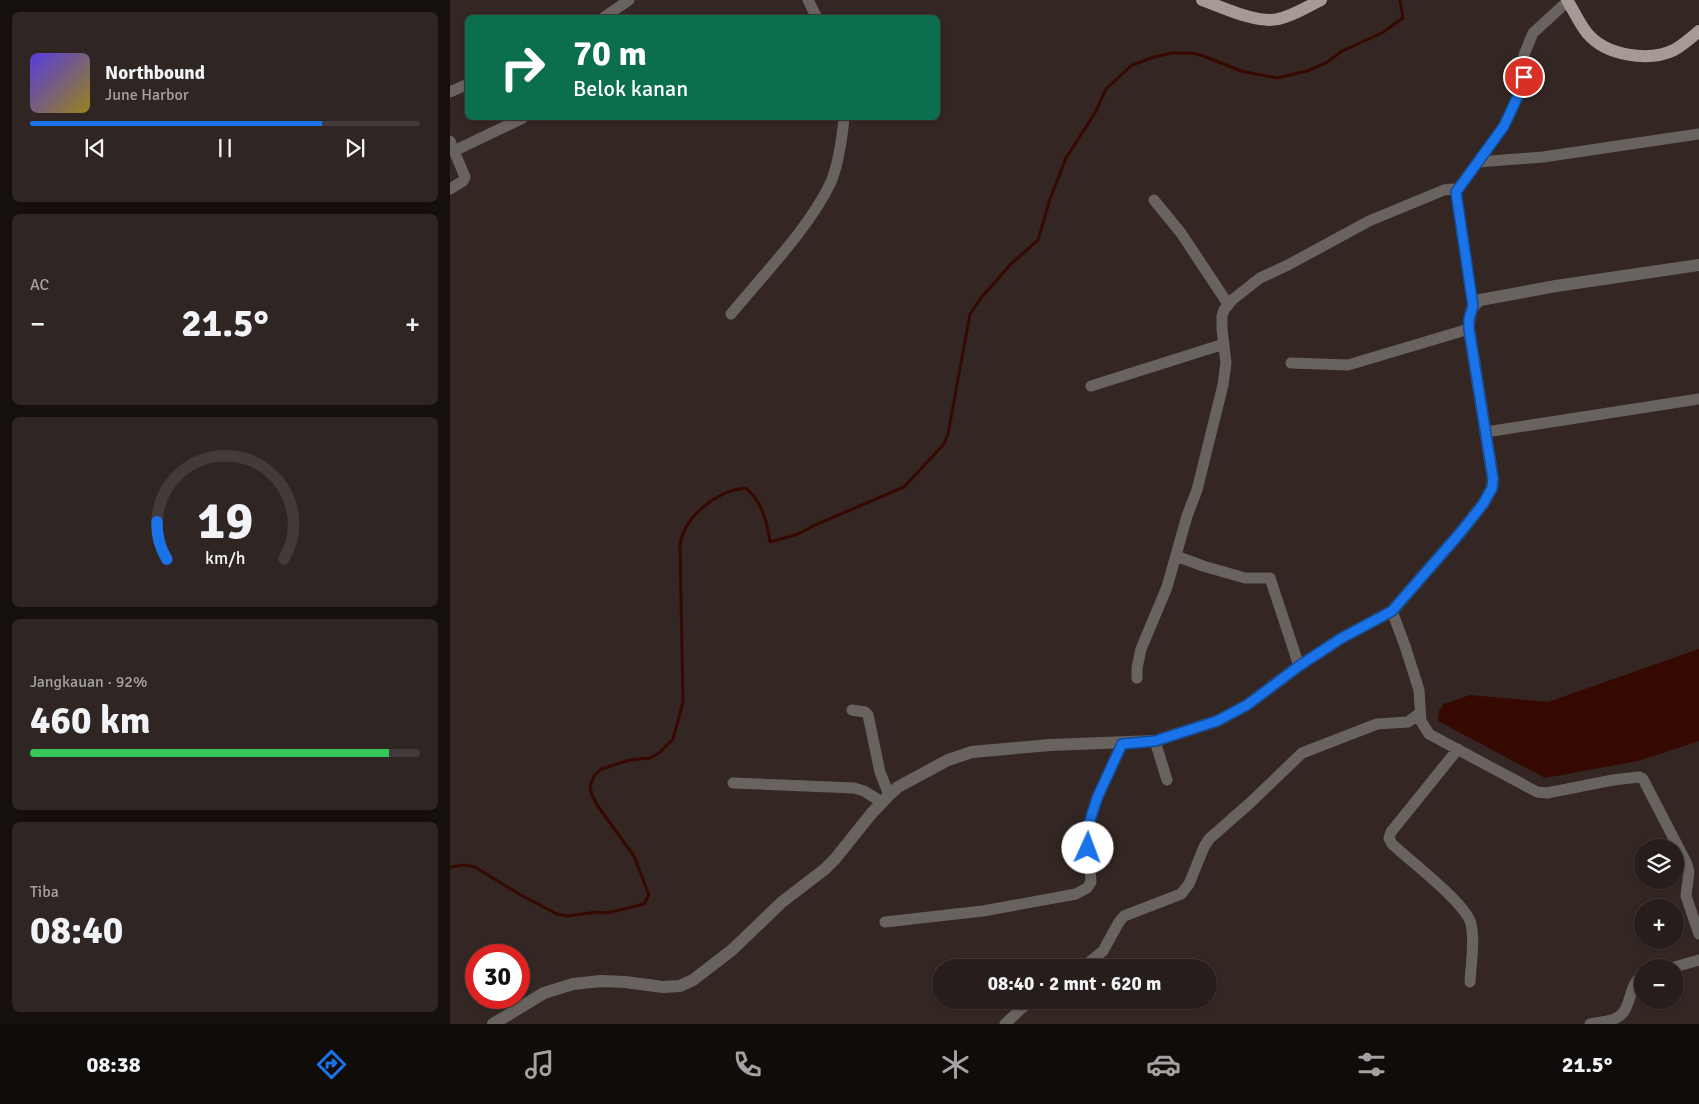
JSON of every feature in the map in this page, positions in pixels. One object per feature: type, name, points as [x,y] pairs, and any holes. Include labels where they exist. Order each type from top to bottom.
[{"type":"main road","points":[[1202,0],[1265,20],[1278,19],[1321,0]]},
{"type":"main road","points":[[1568,1],[1588,34],[1609,49],[1625,53],[1640,56],[1661,54],[1678,47],[1699,31]]},
{"type":"street","points":[[607,15],[629,0]]},
{"type":"street","points":[[808,0],[816,15]]},
{"type":"street","points":[[499,1022],[544,993],[573,984],[602,981],[663,987],[680,986],[693,980],[732,950],[782,902],[835,859],[886,798],[898,788],[948,760],[972,752],[1050,745],[1122,744],[1155,741],[1217,721],[1247,705],[1299,666],[1340,639],[1392,611],[1460,533],[1483,504],[1492,488],[1493,479],[1469,329],[1469,319],[1473,306],[1456,192],[1504,126],[1523,85],[1524,55],[1533,33],[1568,1]]},
{"type":"street","points":[[450,92],[465,85]]},
{"type":"street","points":[[450,189],[461,183],[464,179],[452,146],[517,120]]},
{"type":"street","points":[[731,314],[802,229],[822,198],[837,163],[844,120]]},
{"type":"street","points":[[1478,162],[1543,157],[1699,134]]},
{"type":"street","points":[[1137,678],[1141,649],[1167,587],[1187,516],[1197,490],[1223,385],[1226,363],[1222,316],[1228,304],[1260,278],[1370,221],[1444,190],[1452,189],[1456,192]]},
{"type":"street","points":[[1154,200],[1184,238],[1228,304]]},
{"type":"street","points":[[1473,306],[1480,300],[1556,286],[1699,265]]},
{"type":"street","points":[[1291,364],[1348,365],[1469,329]]},
{"type":"street","points":[[1091,386],[1224,344]]},
{"type":"street","points":[[1486,432],[1699,399]]},
{"type":"street","points":[[1176,556],[1245,578],[1270,578],[1299,666]]},
{"type":"street","points":[[1392,611],[1418,690],[1420,721],[1429,734],[1541,793],[1613,780],[1642,778],[1687,864],[1689,872],[1686,896],[1695,916],[1699,934]]},
{"type":"street","points":[[852,710],[865,712],[868,715],[886,798]]},
{"type":"street","points":[[1093,959],[1103,951],[1124,916],[1181,894],[1189,884],[1209,839],[1302,753],[1373,725],[1408,722],[1420,713]]},
{"type":"street","points":[[1155,741],[1167,780]]},
{"type":"street","points":[[885,922],[983,911],[1076,894],[1087,888],[1091,882],[1087,830],[1097,798],[1122,744]]},
{"type":"street","points":[[1458,749],[1391,832],[1389,838],[1392,844],[1456,901],[1468,916],[1472,929],[1470,982]]},
{"type":"street","points":[[733,783],[854,788],[886,798]]},
{"type":"street","points":[[1684,964],[1699,960]]},
{"type":"street","points":[[1590,1024],[1614,1019],[1622,1014],[1634,986]]},
{"type":"street","points":[[1005,1024],[1022,1009]]},
{"type":"shaded area","points":[[1699,649],[1699,741],[1638,761],[1545,778],[1438,721],[1439,711],[1444,704],[1470,695],[1548,702]]},
{"type":"waterway","points":[[450,867],[465,865],[475,867],[519,894],[557,914],[567,916],[598,912],[607,913],[644,904],[649,895],[634,856],[597,805],[590,786],[594,776],[601,769],[630,760],[650,758],[659,753],[673,739],[683,702],[680,545],[683,534],[695,515],[714,499],[735,490],[746,488],[752,493],[763,512],[770,542],[798,534],[904,487],[944,444],[948,434],[970,314],[981,298],[1011,264],[1038,240],[1050,199],[1066,158],[1095,113],[1106,89],[1132,65],[1171,53],[1192,53],[1241,71],[1277,78],[1307,71],[1326,63],[1342,51],[1382,33],[1403,18],[1400,0]]},
{"type":"route","points":[[1088,848],[1087,830],[1097,798],[1122,744],[1155,741],[1217,721],[1247,705],[1299,666],[1340,639],[1392,611],[1483,504],[1492,488],[1493,479],[1469,329],[1469,319],[1473,306],[1456,192],[1504,126],[1523,85],[1524,77]]}]
